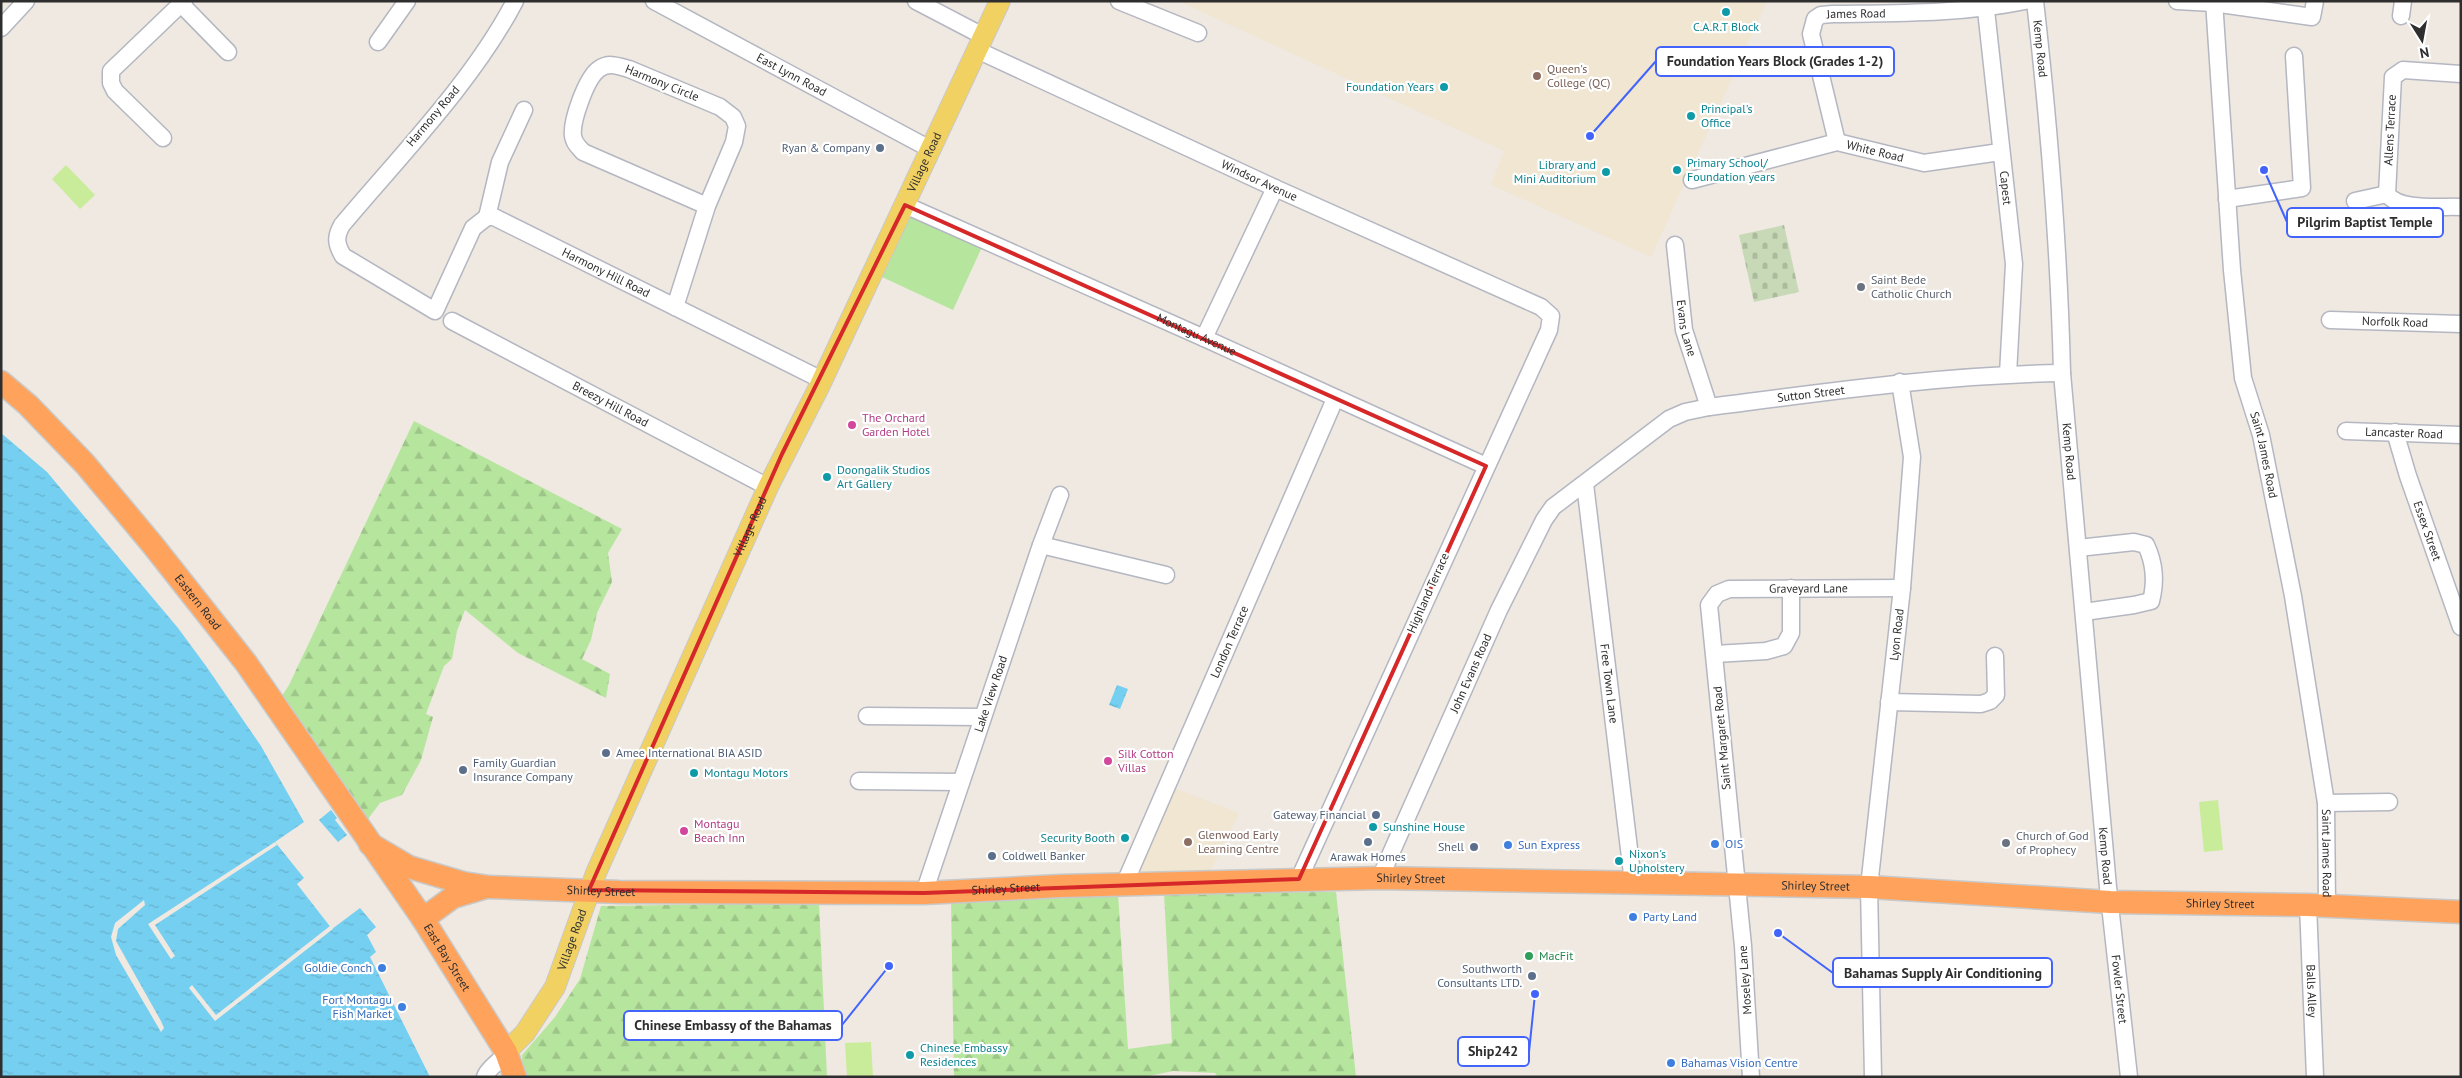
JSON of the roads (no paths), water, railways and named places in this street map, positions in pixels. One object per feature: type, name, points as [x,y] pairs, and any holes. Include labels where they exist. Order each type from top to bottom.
[{"type":"highway","name":"Eastern Road","points":[[1,382],[28,405],[85,464],[158,551],[246,663],[370,844]]},
{"type":"highway","name":"Shirley Street","points":[[370,844],[409,867],[437,877],[489,887],[619,892],[924,892],[1380,878],[1869,888],[2110,902],[2318,905],[2461,912]]},
{"type":"highway","name":"East Bay Street","points":[[370,844],[422,919],[506,1052],[514,1077]]},
{"type":"highway","points":[[422,919],[453,898],[470,891],[489,887]]},
{"type":"main road","name":"Village Road","points":[[506,1052],[525,1032],[555,987],[589,890],[768,487],[822,380],[1000,1]]},
{"type":"street","points":[[1,28],[26,1]]},
{"type":"street","points":[[378,42],[407,1]]},
{"type":"street","name":"Harmony Road","points":[[487,217],[473,228],[436,311],[343,256],[336,243],[336,234],[342,225],[460,84],[503,24],[515,1]]},
{"type":"street","name":"East Lynn Road","points":[[654,1],[930,149]]},
{"type":"street","name":"Windsor Avenue","points":[[916,1],[980,43],[1275,188],[1544,309]]},
{"type":"street","points":[[1119,1],[1198,33]]},
{"type":"street","name":"James Road","points":[[1838,142],[1811,34],[1815,19],[1821,15],[1833,14],[1956,12],[1985,5],[2026,1]]},
{"type":"street","name":"Kemp Road","points":[[2035,1],[2060,304],[2062,373],[2110,902]]},
{"type":"street","points":[[2176,1],[2213,2],[2312,17],[2315,1]]},
{"type":"street","name":"Saint James Road","points":[[2213,2],[2227,199],[2243,378],[2261,435],[2271,495],[2294,596],[2326,803],[2318,905]]},
{"type":"street","points":[[163,138],[115,91],[111,71],[183,3],[228,52]]},
{"type":"street","name":"Capest","points":[[1985,5],[2014,264],[2008,374]]},
{"type":"street","points":[[2227,199],[2302,188],[2294,56]]},
{"type":"street","name":"Harmony Circle","points":[[675,307],[707,206],[734,142],[737,126],[734,118],[720,107],[628,69],[613,64],[599,70],[590,81],[573,123],[575,144],[584,152],[707,206]]},
{"type":"street","name":"Allens Terrace","points":[[2387,194],[2393,78],[2403,70],[2461,74]]},
{"type":"street","points":[[487,217],[500,162],[524,110]]},
{"type":"street","name":"White Road","points":[[1692,180],[1838,142],[1924,163],[2000,152]]},
{"type":"street","points":[[1204,338],[1275,188]]},
{"type":"street","points":[[2355,201],[2387,194],[2392,201],[2403,205],[2461,207]]},
{"type":"street","name":"Montagu Avenue","points":[[904,205],[1486,466]]},
{"type":"street","name":"Harmony Hill Road","points":[[487,217],[494,217],[505,222],[822,380]]},
{"type":"street","name":"Evans Lane","points":[[1675,245],[1684,330],[1709,407]]},
{"type":"street","name":"Highland Terrace","points":[[1300,879],[1551,326],[1551,316],[1544,309]]},
{"type":"street","name":"Norfolk Road","points":[[2330,320],[2461,324]]},
{"type":"street","name":"Breezy Hill Road","points":[[452,321],[768,487]]},
{"type":"street","name":"Sutton Street","points":[[1585,484],[1669,419],[1684,412],[1709,407],[1900,382],[2008,374],[2062,373]]},
{"type":"street","name":"Lyon Road","points":[[1873,1077],[1869,888],[1902,588],[1912,457],[1900,382]]},
{"type":"street","name":"London Terrace","points":[[1124,885],[1335,399]]},
{"type":"street","name":"Lancaster Road","points":[[2346,431],[2461,435]]},
{"type":"street","name":"Essex Street","points":[[2395,432],[2408,476],[2461,627]]},
{"type":"street","name":"John Evans Road","points":[[1380,878],[1499,610],[1544,520],[1553,507],[1585,484]]},
{"type":"street","name":"Free Town Lane","points":[[1585,484],[1633,882]]},
{"type":"street","name":"Lake View Road","points":[[924,892],[982,717],[1060,495]]},
{"type":"street","points":[[2078,548],[2134,542],[2146,544],[2151,554],[2155,586],[2151,601],[2084,612]]},
{"type":"street","points":[[1041,545],[1166,575]]},
{"type":"street","points":[[1715,654],[1766,651],[1784,646],[1791,633],[1791,588]]},
{"type":"street","name":"Graveyard Lane","points":[[1717,594],[1730,589],[1902,588]]},
{"type":"street","name":"Saint Margaret Road","points":[[1717,594],[1708,610],[1715,654],[1736,884]]},
{"type":"street","points":[[1889,702],[1972,704],[1990,701],[1996,695],[1994,656]]},
{"type":"street","points":[[867,716],[982,717]]},
{"type":"street","points":[[859,781],[960,782]]},
{"type":"street","points":[[2326,803],[2389,802]]},
{"type":"street","name":"Moseley Lane","points":[[1736,884],[1751,1077]]},
{"type":"street","name":"Fowler Street","points":[[2110,902],[2122,994],[2129,1077]]},
{"type":"street","name":"Balls Alley","points":[[2314,1077],[2318,905]]},
{"type":"street","points":[[485,1077],[487,1072],[501,1061],[506,1052]]},
{"type":"water","points":[[1,433],[47,472],[178,628],[261,746],[304,822],[275,842],[304,878],[297,884],[332,929],[360,908],[376,927],[367,935],[376,952],[370,957],[430,1077],[1,1077]]},
{"type":"water","points":[[1117,685],[1128,689],[1120,709],[1109,705]]},
{"type":"water","points":[[331,810],[337,818],[335,820],[347,835],[338,842],[319,820]]},
{"type":"place","name":"C.A.R.T Block","points":[[1726,12]]},
{"type":"place","name":"Queen's College (QC)","points":[[1537,76]]},
{"type":"place","name":"Foundation Years","points":[[1444,87]]},
{"type":"place","name":"Principal's Office","points":[[1691,116]]},
{"type":"place","name":"Foundation Years Block (Grades 1-2)","points":[[1590,136]]},
{"type":"place","name":"Ryan & Company","points":[[880,148]]},
{"type":"place","name":"Primary School/ Foundation years","points":[[1677,170]]},
{"type":"place","name":"Pilgrim Baptist Temple","points":[[2264,170]]},
{"type":"place","name":"Library and Mini Auditorium","points":[[1606,172]]},
{"type":"place","name":"Saint Bede Catholic Church","points":[[1861,287]]},
{"type":"place","name":"The Orchard Garden Hotel","points":[[852,425]]},
{"type":"place","name":"Doongalik Studios Art Gallery","points":[[827,477]]},
{"type":"place","name":"Amee International BIA ASID","points":[[606,753]]},
{"type":"place","name":"Silk Cotton Villas","points":[[1108,761]]},
{"type":"place","name":"Family Guardian Insurance Company","points":[[463,770]]},
{"type":"place","name":"Montagu Motors","points":[[694,773]]},
{"type":"place","name":"Gateway Financial","points":[[1376,815]]},
{"type":"place","name":"Sunshine House","points":[[1373,827]]},
{"type":"place","name":"Montagu Beach Inn","points":[[684,831]]},
{"type":"place","name":"Security Booth","points":[[1125,838]]},
{"type":"place","name":"Glenwood Early Learning Centre","points":[[1188,842]]},
{"type":"place","name":"Arawak Homes","points":[[1368,842]]},
{"type":"place","name":"Church of God of Prophecy","points":[[2006,843]]},
{"type":"place","name":"OIS","points":[[1715,844]]},
{"type":"place","name":"Sun Express","points":[[1508,845]]},
{"type":"place","name":"Shell","points":[[1474,847]]},
{"type":"place","name":"Coldwell Banker","points":[[992,856]]},
{"type":"place","name":"Nixon's Upholstery","points":[[1619,861]]},
{"type":"place","name":"Party Land","points":[[1633,917]]},
{"type":"place","name":"Bahamas Supply Air Conditioning","points":[[1778,933]]},
{"type":"place","name":"MacFit","points":[[1529,956]]},
{"type":"place","name":"Chinese Embassy of the Bahamas","points":[[889,966]]},
{"type":"place","name":"Goldie Conch","points":[[382,968]]},
{"type":"place","name":"Southworth Consultants LTD.","points":[[1532,976]]},
{"type":"place","name":"Ship242","points":[[1535,994]]},
{"type":"place","name":"Fort Montagu Fish Market","points":[[402,1007]]},
{"type":"place","name":"Chinese Embassy Residences","points":[[910,1055]]},
{"type":"place","name":"Bahamas Vision Centre","points":[[1671,1063]]}]
